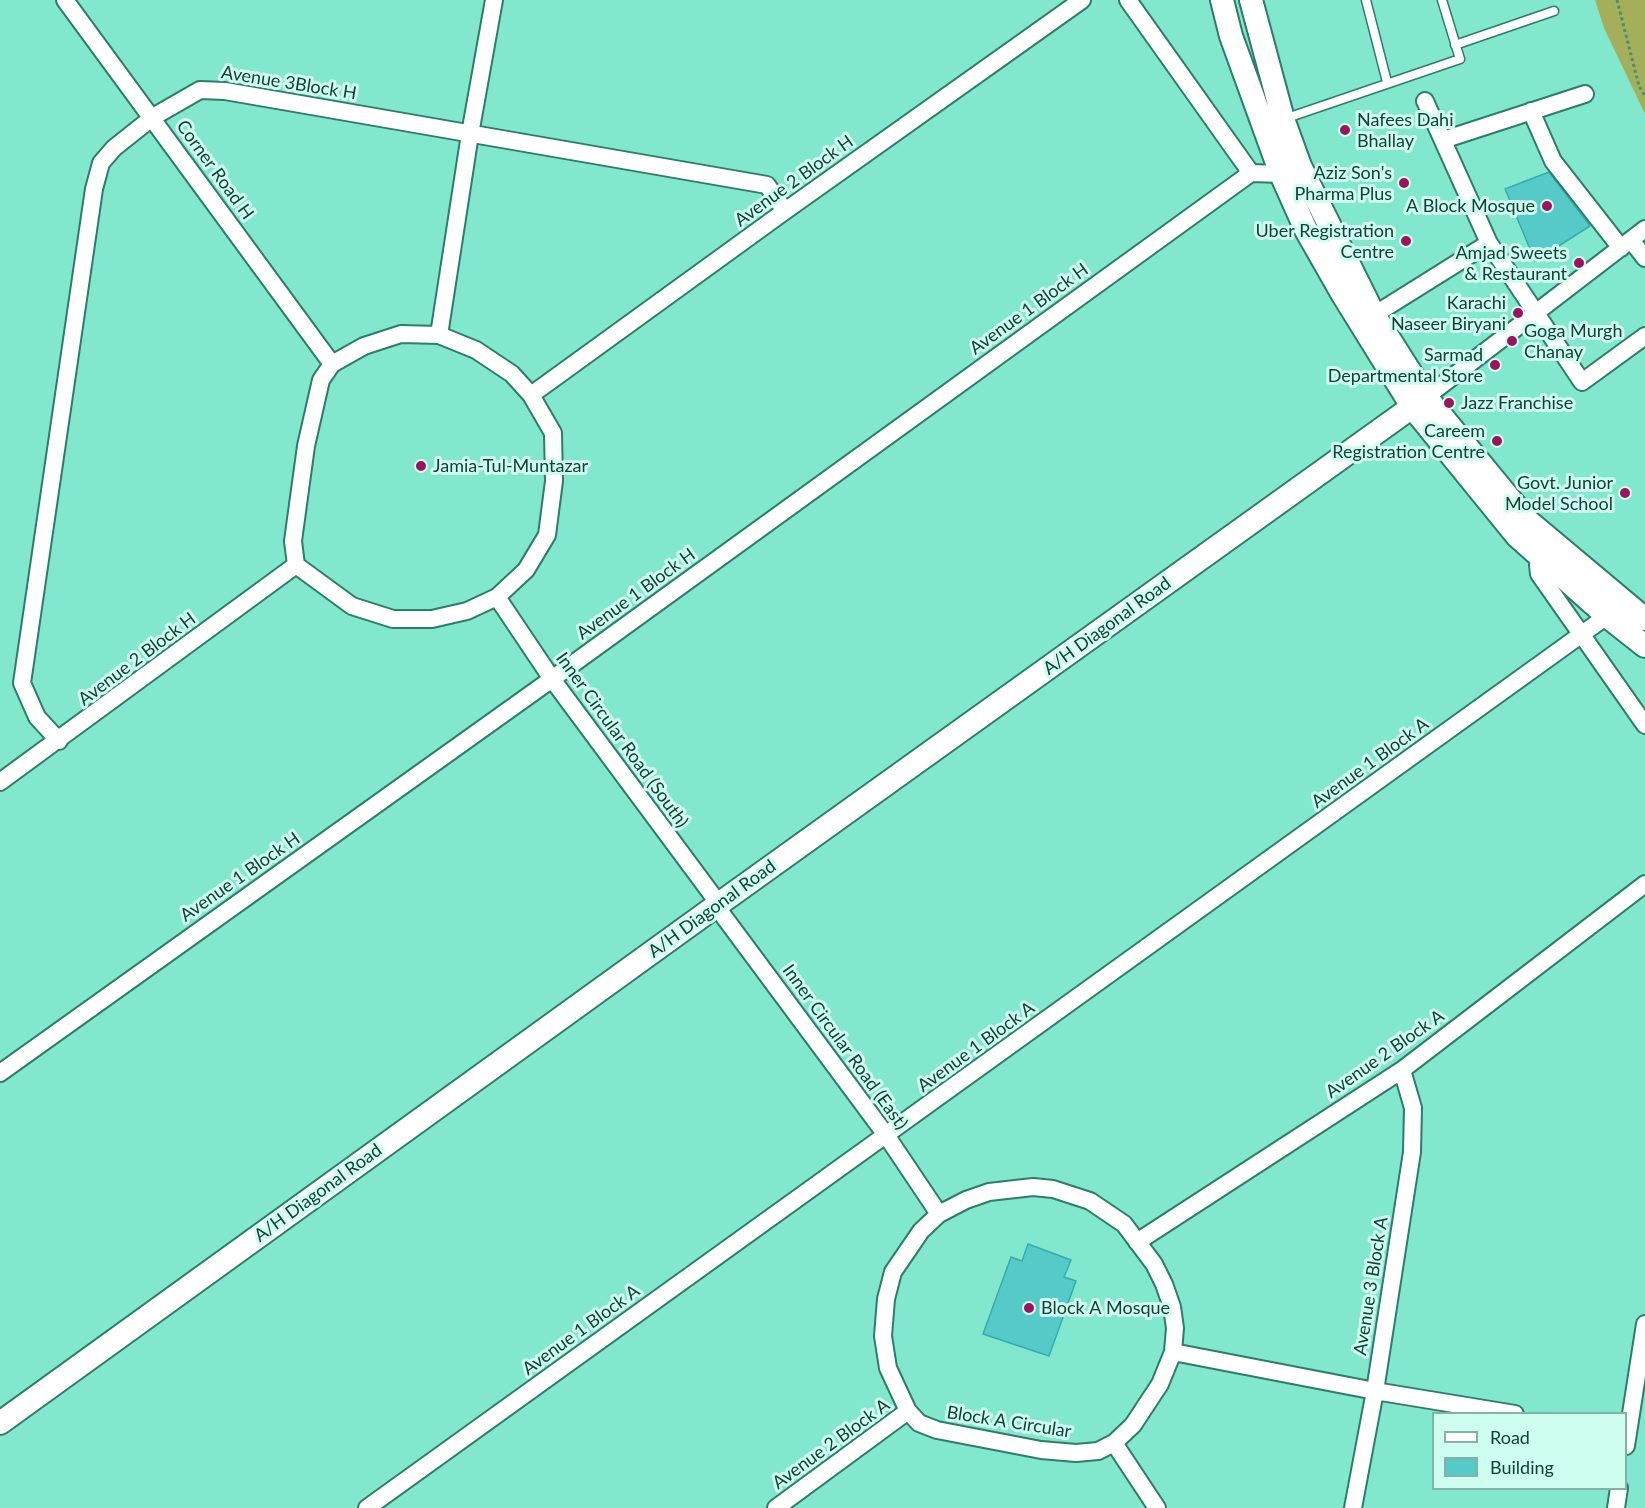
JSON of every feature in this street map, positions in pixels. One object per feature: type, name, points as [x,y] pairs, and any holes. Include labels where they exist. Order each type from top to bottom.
[{"type":"street","name":"Corner Road H","points":[[65,0],[332,364]]},
{"type":"street","points":[[439,335],[470,134],[494,0]]},
{"type":"street","name":"Avenue 2 Block H","points":[[531,395],[1082,0]]},
{"type":"street","points":[[1128,0],[1251,173],[1290,170]]},
{"type":"street","points":[[1222,0],[1231,36],[1290,170],[1374,315],[1419,403]]},
{"type":"street","points":[[1251,0],[1283,119],[1290,170],[1306,230],[1343,296],[1490,505],[1547,551],[1645,619]]},
{"type":"street","name":"Avenue 3Block H","points":[[59,741],[37,717],[22,683],[92,200],[101,163],[114,148],[153,117],[200,90],[225,91],[766,185],[785,211]]},
{"type":"street","points":[[1443,140],[1585,94]]},
{"type":"street","points":[[1425,101],[1489,243],[1582,382],[1645,336]]},
{"type":"street","points":[[1531,111],[1554,161],[1626,244],[1645,258]]},
{"type":"street","name":"Avenue 1 Block H","points":[[0,1073],[552,679],[1251,173]]},
{"type":"street","points":[[1419,403],[1645,229]]},
{"type":"street","points":[[1374,315],[1489,243]]},
{"type":"street","points":[[402,334],[439,335],[476,350],[512,374],[531,395],[553,433],[554,481],[547,536],[526,570],[497,597],[467,611],[432,619],[393,619],[352,606],[296,565],[293,541],[306,446],[321,380],[332,364],[364,346],[402,334]]},
{"type":"street","name":"A/H Diagonal Road","points":[[0,1424],[718,905],[1419,403]]},
{"type":"street","points":[[1547,551],[1607,616],[1645,646]]},
{"type":"street","points":[[1547,551],[1539,574],[1645,725]]},
{"type":"street","name":"Avenue 2 Block H","points":[[0,782],[59,741],[296,565]]},
{"type":"street","name":"Inner Circular Road (South)","points":[[497,597],[552,679],[718,905]]},
{"type":"street","name":"Avenue 1 Block A","points":[[367,1508],[1607,616]]},
{"type":"street","name":"Avenue 2 Block A","points":[[1137,1242],[1402,1070],[1645,884]]},
{"type":"street","name":"Inner Circular Road (East)","points":[[718,905],[886,1136],[939,1214]]},
{"type":"street","name":"Avenue 3 Block A","points":[[1353,1508],[1375,1391],[1412,1152],[1413,1108],[1402,1070]]},
{"type":"street","name":"Block A Circular","points":[[1033,1187],[1053,1189],[1090,1200],[1108,1211],[1124,1224],[1137,1242],[1154,1264],[1170,1299],[1175,1328],[1173,1352],[1160,1384],[1147,1407],[1114,1443],[1098,1451],[1076,1453],[1041,1450],[937,1430],[919,1423],[908,1411],[888,1368],[883,1336],[886,1299],[894,1272],[908,1247],[939,1214],[989,1192],[1033,1187]]},
{"type":"street","points":[[1627,1431],[1645,1324]]},
{"type":"street","points":[[1173,1352],[1375,1391],[1509,1412]]},
{"type":"street","name":"Avenue 2 Block A","points":[[776,1508],[908,1411]]},
{"type":"street","points":[[1627,1437],[1645,1435]]},
{"type":"street","points":[[1114,1443],[1157,1508]]},
{"type":"street","points":[[1616,1508],[1619,1490]]},
{"type":"lane","points":[[1365,0],[1387,82]]},
{"type":"lane","points":[[1283,119],[1460,59],[1442,0]]},
{"type":"lane","points":[[1455,45],[1554,11]]},
{"type":"path","points":[[1617,0],[1639,87],[1645,96]]},
{"type":"green space","points":[[1595,0],[1645,0],[1645,114],[1604,28]]},
{"type":"building","name":"A Block Mosque","points":[[1549,172],[1590,226],[1535,261],[1505,189]]},
{"type":"building","name":"Block A Mosque","points":[[1028,1244],[1071,1260],[1064,1277],[1076,1281],[1049,1356],[983,1334],[1011,1257],[1022,1261]]},
{"type":"place","name":"Nafees Dahi Bhallay","points":[[1345,130]]},
{"type":"place","name":"Aziz Son's Pharma Plus","points":[[1404,183]]},
{"type":"place","name":"A Block Mosque","points":[[1547,206]]},
{"type":"place","name":"Uber Registration Centre","points":[[1406,241]]},
{"type":"place","name":"Amjad Sweets & Restaurant","points":[[1579,263]]},
{"type":"place","name":"Karachi Naseer Biryani","points":[[1518,313]]},
{"type":"place","name":"Goga Murgh Chanay","points":[[1512,341]]},
{"type":"place","name":"Sarmad Departmental Store","points":[[1495,365]]},
{"type":"place","name":"Jazz Franchise","points":[[1449,403]]},
{"type":"place","name":"Careem Registration Centre","points":[[1497,441]]},
{"type":"place","name":"Jamia-Tul-Muntazar","points":[[421,466]]},
{"type":"place","name":"Govt. Junior Model School","points":[[1625,493]]},
{"type":"place","name":"Block A Mosque","points":[[1029,1308]]}]
